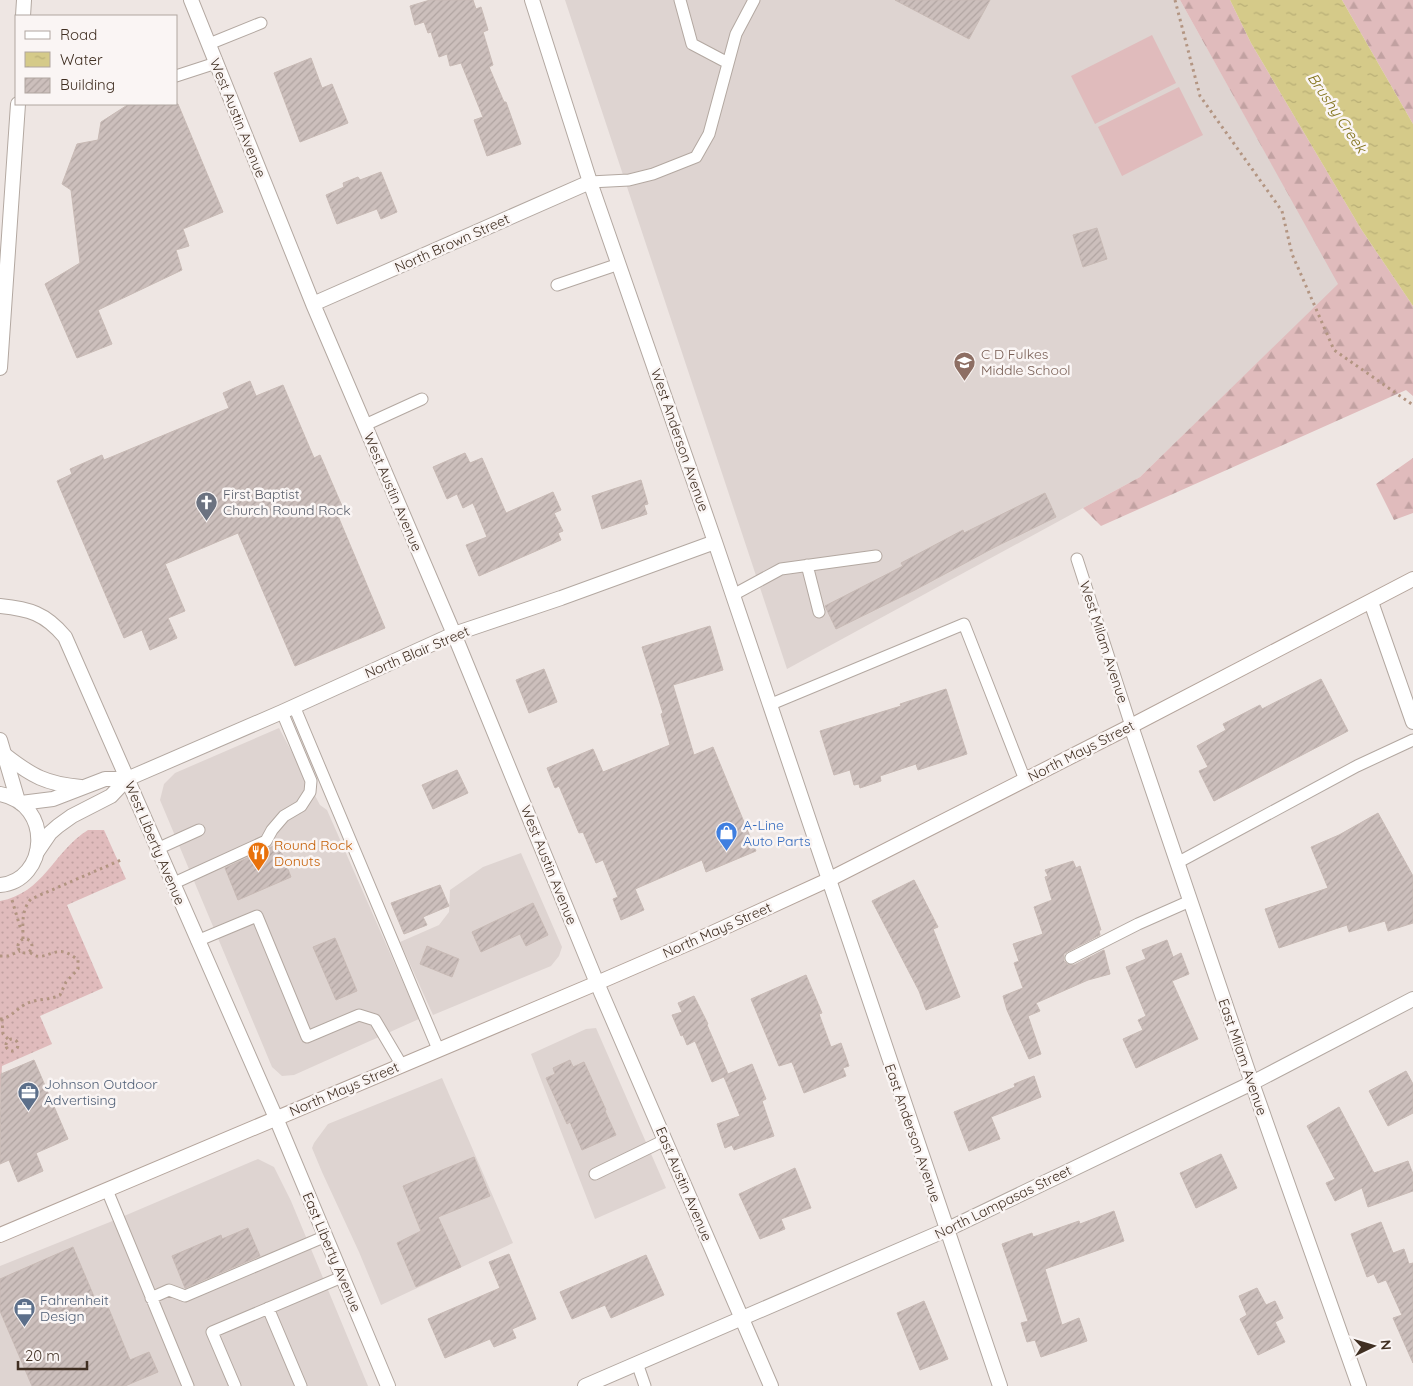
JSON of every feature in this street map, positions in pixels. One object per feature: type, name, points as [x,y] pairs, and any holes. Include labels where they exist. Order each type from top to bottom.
[{"type":"street","points":[[23,15],[24,0]]},
{"type":"street","name":"West Austin Avenue","points":[[191,0],[313,304],[454,634],[597,983]]},
{"type":"street","name":"West Anderson Avenue","points":[[532,0],[590,182],[715,542],[828,880]]},
{"type":"street","points":[[0,368],[2,316],[18,105]]},
{"type":"street","name":"North Brown Street","points":[[313,304],[590,182]]},
{"type":"street","name":"North Blair Street","points":[[5,889],[5,885],[19,878],[31,866],[50,833],[72,816],[111,796],[127,779],[282,712],[454,634],[561,598],[715,542]]},
{"type":"street","name":"North Mays Street","points":[[0,1235],[401,1064],[597,983],[828,880],[1131,726],[1413,579]]},
{"type":"street","points":[[1371,602],[1413,722]]},
{"type":"street","name":"West Liberty Avenue","points":[[0,606],[23,609],[40,614],[56,626],[65,637],[276,1118]]},
{"type":"street","name":"East Milam Avenue","points":[[1131,726],[1252,1083],[1359,1386]]},
{"type":"street","points":[[0,740],[20,802]]},
{"type":"street","points":[[4,755],[27,772],[50,783],[84,787]]},
{"type":"street","name":"North Blair Street","points":[[20,802],[53,799],[105,779],[127,779]]},
{"type":"street","points":[[0,794],[20,802],[35,820],[39,836],[38,852]]},
{"type":"street","name":"East Anderson Avenue","points":[[828,880],[1000,1386]]},
{"type":"street","name":"East Austin Avenue","points":[[597,983],[771,1386]]},
{"type":"street","name":"North Lampasas Street","points":[[584,1386],[946,1230],[1252,1083],[1413,998]]},
{"type":"street","name":"East Liberty Avenue","points":[[276,1118],[388,1386]]},
{"type":"lane","points":[[680,0],[692,44],[728,63]]},
{"type":"lane","points":[[590,182],[629,180],[653,174],[696,156],[709,134],[736,34],[754,0]]},
{"type":"lane","points":[[209,44],[261,23]]},
{"type":"lane","points":[[178,75],[216,63]]},
{"type":"lane","points":[[557,285],[618,264]]},
{"type":"lane","points":[[365,425],[422,398]]},
{"type":"lane","points":[[733,595],[782,569],[876,556]]},
{"type":"lane","name":"West Milam Avenue","points":[[1077,559],[1131,726]]},
{"type":"lane","points":[[807,565],[819,612]]},
{"type":"lane","points":[[769,705],[964,624],[1024,780]]},
{"type":"lane","points":[[294,706],[438,1049]]},
{"type":"lane","points":[[172,884],[266,840],[284,816],[301,806],[310,792],[311,781],[282,712]]},
{"type":"lane","points":[[1177,862],[1357,766],[1413,740]]},
{"type":"lane","points":[[157,849],[199,830]]},
{"type":"lane","points":[[1071,958],[1138,924],[1190,901]]},
{"type":"lane","points":[[197,941],[257,916],[307,1037],[359,1015],[375,1020],[401,1064]]},
{"type":"lane","points":[[595,1174],[665,1140]]},
{"type":"lane","points":[[107,1190],[188,1386]]},
{"type":"lane","points":[[151,1298],[169,1290],[185,1296],[326,1236]]},
{"type":"lane","points":[[235,1386],[212,1332],[342,1276]]},
{"type":"lane","points":[[268,1308],[301,1386]]},
{"type":"lane","points":[[638,1363],[645,1386]]},
{"type":"path","points":[[1176,0],[1200,96],[1282,211],[1292,254],[1334,350],[1413,405]]},
{"type":"path","points":[[23,939],[23,913],[26,904],[31,898],[121,860]]},
{"type":"path","points":[[5,889],[23,934]]},
{"type":"path","points":[[20,951],[18,943],[23,939]]},
{"type":"path","points":[[23,939],[31,942],[29,951]]},
{"type":"path","points":[[0,956],[8,956],[20,951],[25,953],[29,951],[38,957],[66,952],[78,959],[78,966],[66,982],[60,995],[28,1003],[9,1017],[1,1019],[3,1034],[9,1040]]},
{"type":"shaded area","name":"C D Fulkes Middle School","points":[[565,0],[1180,0],[1339,284],[1140,477],[787,669]]},
{"type":"shaded area","points":[[279,728],[320,805],[327,810],[419,1019],[294,1075],[282,1076],[272,1067],[160,800],[164,784],[175,773]]},
{"type":"shaded area","points":[[521,853],[562,947],[559,956],[551,966],[433,1015],[400,942],[439,925],[449,912],[450,890],[483,867]]},
{"type":"shaded area","points":[[596,1028],[666,1188],[595,1219],[531,1054],[586,1029]]},
{"type":"shaded area","points":[[442,1078],[513,1243],[381,1305],[312,1148],[328,1124]]},
{"type":"shaded area","points":[[258,1159],[274,1167],[291,1201],[368,1386],[0,1386],[0,1266]]},
{"type":"green space","points":[[1180,0],[1230,0],[1251,43],[1361,229],[1413,306],[1413,396],[1406,390],[1101,526],[1083,508],[1140,477],[1338,284]]},
{"type":"green space","points":[[1342,0],[1413,0],[1413,124]]},
{"type":"green space","points":[[1152,35],[1176,83],[1095,124],[1071,76]]},
{"type":"green space","points":[[1179,87],[1203,135],[1122,176],[1098,127]]},
{"type":"green space","points":[[1413,458],[1413,513],[1394,520],[1376,484]]},
{"type":"green space","points":[[88,830],[104,830],[126,879],[67,905],[103,988],[40,1016],[52,1044],[2,1066],[0,1099],[0,901],[15,897],[27,890],[38,881],[76,839]]},
{"type":"water","name":"Brushy Creek","points":[[1230,0],[1342,0],[1413,124],[1413,306],[1361,229],[1251,43]]},
{"type":"building","points":[[430,0],[473,0],[476,9],[481,7],[488,30],[483,32],[493,65],[489,67],[504,102],[506,102],[521,144],[487,156],[474,120],[483,117],[461,63],[450,66],[447,54],[439,57],[431,32],[428,33],[424,22],[415,25],[410,6]]},
{"type":"building","points":[[895,0],[990,0],[969,39]]},
{"type":"building","points":[[311,58],[322,88],[332,84],[348,123],[300,142],[274,73]]},
{"type":"building","points":[[178,104],[223,212],[183,229],[189,246],[176,250],[182,270],[98,310],[112,344],[77,358],[45,284],[80,263],[71,190],[62,184],[77,144],[98,140],[101,122],[127,105]]},
{"type":"building","points":[[381,172],[397,212],[381,219],[377,209],[337,224],[326,195],[344,187],[343,183],[358,177],[360,180]]},
{"type":"building","points":[[1097,228],[1107,259],[1083,267],[1073,235]]},
{"type":"building","name":"First Baptist Church Round Rock","points":[[250,381],[256,396],[283,385],[314,458],[320,455],[342,506],[335,509],[385,628],[295,666],[238,533],[165,564],[185,611],[168,618],[177,638],[150,650],[142,630],[124,638],[57,481],[72,474],[70,469],[102,455],[104,460],[229,408],[223,393]]},
{"type":"building","points":[[465,453],[470,463],[482,458],[506,513],[553,492],[561,510],[554,513],[563,531],[558,533],[561,540],[479,576],[466,545],[487,537],[473,503],[463,508],[457,494],[447,499],[433,467]]},
{"type":"building","points":[[641,480],[648,504],[644,505],[647,514],[602,529],[592,496]]},
{"type":"building","points":[[1045,493],[1056,517],[836,629],[825,606],[903,566],[901,563],[963,530],[964,533]]},
{"type":"building","points":[[710,626],[723,670],[673,685],[694,755],[713,747],[756,851],[706,872],[702,860],[635,889],[644,910],[621,920],[613,899],[618,897],[603,860],[596,863],[583,832],[579,833],[559,786],[555,788],[547,768],[593,749],[603,772],[670,745],[661,714],[663,713],[642,647]]},
{"type":"building","points":[[544,669],[557,702],[529,713],[516,680]]},
{"type":"building","points":[[1321,679],[1348,731],[1214,801],[1199,771],[1208,767],[1197,746],[1226,730],[1223,724],[1260,705],[1262,709]]},
{"type":"building","points":[[946,689],[967,754],[918,770],[916,764],[880,776],[881,781],[860,788],[859,784],[854,785],[850,770],[834,775],[820,731],[901,706],[900,704]]},
{"type":"building","points":[[457,770],[468,793],[433,809],[422,785]]},
{"type":"building","points":[[1378,813],[1413,876],[1413,923],[1388,931],[1385,921],[1349,932],[1347,925],[1279,948],[1265,909],[1328,888],[1311,847],[1339,835]]},
{"type":"building","name":"Round Rock Donuts","points":[[278,844],[291,877],[238,900],[225,868]]},
{"type":"building","points":[[1073,861],[1076,868],[1080,866],[1101,930],[1099,930],[1100,935],[1064,954],[1064,961],[1067,964],[1074,965],[1104,950],[1110,974],[1088,980],[1036,1003],[1040,1011],[1028,1016],[1041,1054],[1029,1059],[1007,1010],[1003,996],[1023,988],[1014,963],[1019,961],[1013,944],[1043,934],[1034,907],[1052,900],[1045,877],[1048,876],[1045,870]]},
{"type":"building","points":[[914,880],[938,927],[933,929],[960,997],[926,1010],[919,991],[872,901]]},
{"type":"building","points":[[440,885],[449,906],[423,917],[427,925],[404,934],[391,903]]},
{"type":"building","points":[[533,903],[548,935],[526,946],[520,934],[481,952],[472,932]]},
{"type":"building","points":[[335,938],[357,991],[336,1000],[313,947]]},
{"type":"building","points":[[1167,940],[1173,957],[1181,953],[1189,974],[1172,981],[1198,1039],[1136,1068],[1123,1039],[1143,1030],[1138,1020],[1146,1016],[1126,967],[1146,959],[1142,950]]},
{"type":"building","points":[[427,946],[459,959],[452,977],[420,964]]},
{"type":"building","points":[[806,975],[822,1013],[819,1014],[831,1047],[841,1043],[849,1066],[843,1068],[846,1076],[804,1093],[792,1062],[779,1066],[751,999]]},
{"type":"building","points":[[694,996],[708,1024],[728,1074],[752,1064],[766,1099],[762,1101],[774,1136],[734,1150],[732,1145],[725,1148],[717,1124],[740,1116],[724,1077],[712,1082],[695,1041],[687,1045],[672,1015],[682,1012],[678,1003]]},
{"type":"building","name":"Johnson Outdoor Advertising","points":[[34,1060],[68,1139],[36,1153],[43,1171],[18,1182],[9,1160],[0,1164],[1,1074]]},
{"type":"building","points":[[570,1060],[573,1067],[584,1062],[616,1135],[582,1150],[570,1122],[567,1124],[546,1078],[555,1074],[553,1068]]},
{"type":"building","points":[[1406,1071],[1413,1084],[1413,1113],[1388,1126],[1369,1091]]},
{"type":"building","points":[[1034,1076],[1041,1097],[991,1117],[1000,1139],[969,1151],[954,1112],[1015,1087],[1014,1084]]},
{"type":"building","points":[[1339,1107],[1374,1173],[1408,1161],[1413,1174],[1413,1191],[1368,1207],[1362,1188],[1335,1201],[1326,1183],[1335,1179],[1307,1126]]},
{"type":"building","points":[[1221,1154],[1237,1188],[1196,1208],[1180,1173]]},
{"type":"building","points":[[474,1157],[490,1196],[438,1217],[461,1267],[416,1287],[397,1243],[421,1231],[403,1186]]},
{"type":"building","points":[[795,1168],[811,1208],[781,1219],[785,1229],[760,1239],[739,1194]]},
{"type":"building","points":[[1114,1211],[1124,1241],[1045,1269],[1062,1325],[1079,1318],[1087,1341],[1041,1357],[1035,1340],[1027,1342],[1021,1323],[1028,1321],[1002,1244],[1032,1233],[1033,1237],[1079,1221],[1080,1224]]},
{"type":"building","points":[[1381,1222],[1393,1253],[1404,1249],[1409,1264],[1413,1263],[1413,1363],[1393,1318],[1402,1315],[1386,1280],[1378,1283],[1374,1274],[1367,1277],[1351,1234]]},
{"type":"building","points":[[248,1228],[260,1256],[185,1288],[172,1256],[221,1235],[222,1239]]},
{"type":"building","points":[[73,1247],[98,1306],[106,1302],[130,1360],[149,1352],[158,1372],[125,1386],[32,1386],[0,1311],[0,1279]]},
{"type":"building","points":[[509,1254],[536,1319],[512,1329],[516,1338],[494,1347],[490,1339],[445,1358],[428,1319],[500,1288],[489,1262]]},
{"type":"building","points":[[646,1255],[664,1295],[611,1318],[605,1305],[572,1319],[560,1292]]},
{"type":"building","points":[[1257,1288],[1266,1305],[1275,1301],[1283,1318],[1275,1322],[1285,1342],[1258,1355],[1240,1319],[1247,1315],[1239,1296]]},
{"type":"building","points":[[924,1301],[948,1359],[920,1370],[897,1313]]},
{"type":"place","name":"C D Fulkes Middle School","points":[[965,381]]},
{"type":"place","name":"First Baptist Church Round Rock","points":[[207,521]]},
{"type":"place","name":"A-Line Auto Parts","points":[[727,852]]},
{"type":"place","name":"Round Rock Donuts","points":[[258,872]]},
{"type":"place","name":"Johnson Outdoor Advertising","points":[[28,1111]]},
{"type":"place","name":"Fahrenheit Design","points":[[24,1327]]}]
